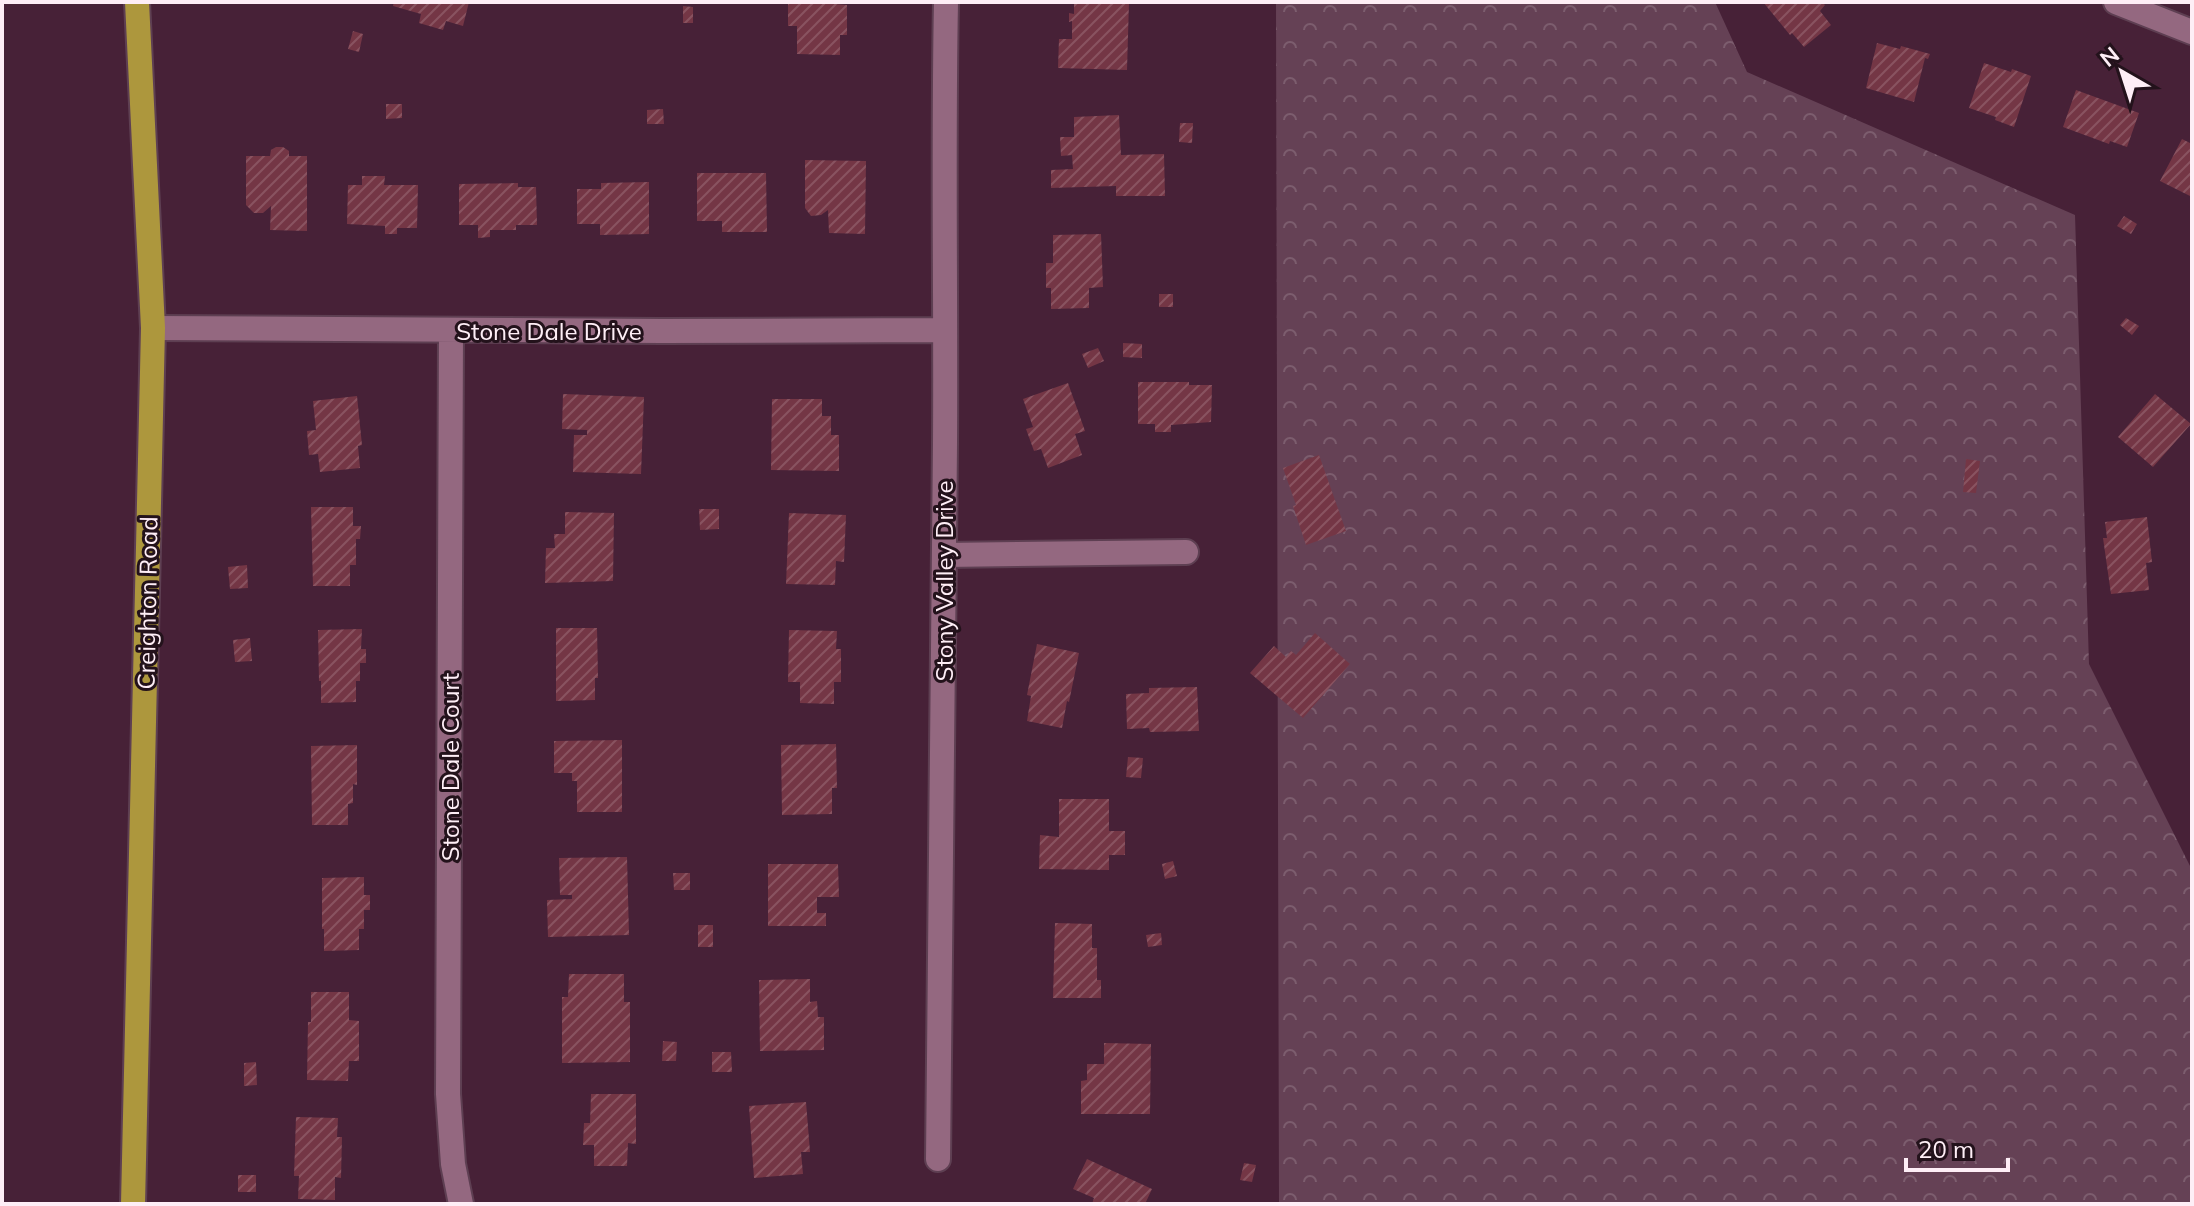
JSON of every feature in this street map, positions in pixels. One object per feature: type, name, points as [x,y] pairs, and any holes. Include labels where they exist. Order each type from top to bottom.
[{"type":"main road","name":"Creighton Road","points":[[133,1204],[153,328],[137,2]]},
{"type":"street","name":"Stony Valley Drive","points":[[938,1159],[946,2]]},
{"type":"street","points":[[2116,2],[2192,32]]},
{"type":"street","name":"Stone Dale Drive","points":[[153,328],[945,330]]},
{"type":"street","name":"Stone Dale Court","points":[[451,330],[448,1094],[453,1164],[461,1204]]},
{"type":"street","points":[[944,555],[1186,552]]},
{"type":"green space","points":[[1276,2],[1715,2],[1747,72],[2075,215],[2089,664],[2192,870],[2192,1204],[1279,1204]]},
{"type":"building","points":[[394,2],[469,2],[463,26],[446,21],[443,30],[419,23],[421,14],[393,6]]},
{"type":"building","points":[[788,2],[847,5],[847,35],[840,35],[840,55],[797,54],[797,26],[788,26]]},
{"type":"building","points":[[1074,2],[1129,2],[1127,70],[1058,68],[1059,39],[1072,39],[1069,13],[1074,14]]},
{"type":"building","points":[[1763,2],[1822,2],[1825,5],[1820,11],[1831,25],[1804,47]]},
{"type":"building","points":[[683,6],[693,7],[693,23],[683,23]]},
{"type":"building","points":[[353,31],[363,34],[359,52],[348,49]]},
{"type":"building","points":[[1877,43],[1930,54],[1928,59],[1925,58],[1914,102],[1866,88]]},
{"type":"building","points":[[1984,63],[2031,76],[2014,127],[1969,108]]},
{"type":"building","points":[[2076,90],[2139,113],[2127,147],[2110,141],[2109,144],[2063,127]]},
{"type":"building","points":[[386,104],[402,104],[402,118],[386,119]]},
{"type":"building","points":[[663,109],[664,124],[647,124],[647,110]]},
{"type":"building","points":[[1119,115],[1121,155],[1164,154],[1165,196],[1116,196],[1116,186],[1051,188],[1051,170],[1073,169],[1072,155],[1061,156],[1060,137],[1074,137],[1074,117]]},
{"type":"building","points":[[1180,123],[1193,123],[1192,143],[1179,142]]},
{"type":"building","points":[[2182,139],[2192,144],[2192,197],[2160,181]]},
{"type":"building","points":[[276,147],[289,151],[289,156],[307,156],[307,231],[270,230],[271,206],[263,213],[254,213],[246,205],[246,156],[270,156],[271,150]]},
{"type":"building","points":[[805,160],[866,161],[865,234],[829,233],[828,210],[811,216],[805,208]]},
{"type":"building","points":[[697,173],[766,173],[767,232],[722,232],[722,221],[697,221]]},
{"type":"building","points":[[362,176],[385,176],[384,185],[418,185],[417,228],[397,228],[397,234],[385,234],[385,226],[347,224],[348,185],[362,185]]},
{"type":"building","points":[[649,182],[649,234],[600,235],[600,224],[577,224],[577,189],[601,189],[601,183]]},
{"type":"building","points":[[518,183],[518,187],[536,187],[537,225],[516,225],[516,230],[490,230],[490,237],[478,238],[478,225],[459,225],[459,184]]},
{"type":"building","points":[[2124,216],[2137,224],[2131,234],[2117,226]]},
{"type":"building","points":[[1101,234],[1103,287],[1089,288],[1089,308],[1051,309],[1051,288],[1046,288],[1046,263],[1053,263],[1053,235]]},
{"type":"building","points":[[1159,294],[1173,294],[1173,307],[1159,307]]},
{"type":"building","points":[[2126,318],[2139,326],[2132,335],[2120,325]]},
{"type":"building","points":[[1123,343],[1142,344],[1142,358],[1123,357]]},
{"type":"building","points":[[1098,348],[1104,361],[1088,368],[1082,354]]},
{"type":"building","points":[[1138,382],[1212,385],[1211,422],[1171,425],[1171,432],[1155,432],[1155,424],[1138,424]]},
{"type":"building","points":[[1068,383],[1085,431],[1075,434],[1082,455],[1048,468],[1041,449],[1034,451],[1026,429],[1033,427],[1023,399]]},
{"type":"building","points":[[563,394],[644,397],[641,474],[573,472],[574,435],[587,435],[587,430],[562,429]]},
{"type":"building","points":[[2155,394],[2191,424],[2153,467],[2118,437]]},
{"type":"building","points":[[357,396],[362,445],[358,446],[360,468],[320,472],[318,454],[309,455],[307,431],[316,430],[313,401]]},
{"type":"building","points":[[772,399],[822,399],[822,416],[831,416],[831,435],[839,435],[839,471],[771,470]]},
{"type":"building","points":[[1319,455],[1346,531],[1306,545],[1283,468]]},
{"type":"building","points":[[1966,459],[1980,461],[1976,493],[1963,492]]},
{"type":"building","points":[[311,507],[353,507],[353,526],[361,526],[360,539],[356,539],[356,565],[350,565],[350,586],[313,586]]},
{"type":"building","points":[[699,509],[719,509],[719,529],[700,530]]},
{"type":"building","points":[[565,512],[614,513],[613,581],[545,583],[546,548],[555,548],[554,534],[565,534]]},
{"type":"building","points":[[789,513],[846,515],[844,562],[836,561],[835,585],[786,584]]},
{"type":"building","points":[[2147,517],[2152,562],[2146,563],[2149,590],[2111,594],[2103,538],[2107,538],[2105,522]]},
{"type":"building","points":[[247,565],[248,588],[230,589],[228,567]]},
{"type":"building","points":[[556,628],[597,628],[595,700],[556,701]]},
{"type":"building","points":[[362,629],[361,649],[366,649],[366,663],[360,663],[356,702],[321,703],[318,630]]},
{"type":"building","points":[[789,630],[837,631],[836,649],[841,649],[841,682],[834,682],[834,704],[800,703],[800,682],[788,682]]},
{"type":"building","points":[[1315,633],[1350,664],[1303,718],[1250,673],[1274,646],[1286,657],[1291,651],[1296,655]]},
{"type":"building","points":[[250,638],[252,661],[235,662],[233,640]]},
{"type":"building","points":[[1037,644],[1079,653],[1062,728],[1027,721],[1031,696],[1027,695]]},
{"type":"building","points":[[1197,687],[1199,731],[1127,729],[1126,694],[1149,693],[1149,688]]},
{"type":"building","points":[[622,740],[622,812],[577,812],[577,781],[572,781],[572,773],[554,773],[554,741]]},
{"type":"building","points":[[836,744],[837,788],[832,788],[832,814],[782,815],[781,745]]},
{"type":"building","points":[[357,745],[357,785],[353,784],[353,803],[348,804],[348,825],[312,825],[311,746]]},
{"type":"building","points":[[1128,757],[1143,758],[1141,778],[1126,777]]},
{"type":"building","points":[[1059,799],[1109,799],[1109,831],[1125,831],[1125,855],[1109,855],[1109,870],[1039,869],[1040,835],[1059,837]]},
{"type":"building","points":[[627,857],[629,935],[548,937],[547,900],[572,899],[572,895],[560,895],[559,858]]},
{"type":"building","points":[[1173,861],[1177,876],[1165,879],[1162,864]]},
{"type":"building","points":[[768,864],[838,864],[839,897],[817,897],[817,913],[826,913],[826,926],[768,926]]},
{"type":"building","points":[[673,873],[690,873],[690,890],[674,890]]},
{"type":"building","points":[[364,877],[364,895],[370,895],[370,910],[364,910],[364,929],[359,929],[359,950],[324,951],[322,878]]},
{"type":"building","points":[[1055,923],[1092,924],[1092,948],[1097,948],[1097,980],[1101,980],[1101,998],[1053,998]]},
{"type":"building","points":[[698,925],[713,925],[713,947],[698,947]]},
{"type":"building","points":[[1161,933],[1162,945],[1148,947],[1146,935]]},
{"type":"building","points":[[569,974],[624,974],[624,1002],[630,1002],[630,1062],[562,1063],[562,997],[568,997]]},
{"type":"building","points":[[810,979],[810,1002],[817,1001],[818,1017],[824,1017],[824,1050],[760,1051],[759,980]]},
{"type":"building","points":[[311,992],[349,992],[349,1020],[359,1021],[359,1061],[349,1061],[348,1081],[307,1080]]},
{"type":"building","points":[[663,1041],[677,1042],[676,1061],[662,1061]]},
{"type":"building","points":[[1104,1043],[1151,1044],[1150,1114],[1081,1114],[1081,1081],[1087,1080],[1087,1064],[1104,1064]]},
{"type":"building","points":[[712,1052],[731,1052],[732,1072],[712,1072]]},
{"type":"building","points":[[256,1062],[257,1085],[244,1086],[244,1063]]},
{"type":"building","points":[[591,1094],[636,1094],[636,1144],[628,1143],[627,1166],[594,1166],[594,1145],[583,1145],[584,1123],[590,1123]]},
{"type":"building","points":[[806,1102],[810,1152],[801,1152],[803,1174],[754,1178],[749,1106]]},
{"type":"building","points":[[296,1117],[338,1118],[337,1137],[342,1137],[341,1178],[335,1177],[335,1200],[298,1199],[299,1176],[294,1176]]},
{"type":"building","points":[[1087,1159],[1152,1189],[1145,1204],[1092,1204],[1094,1198],[1073,1189]]},
{"type":"building","points":[[1244,1163],[1256,1165],[1252,1182],[1240,1180]]},
{"type":"building","points":[[238,1175],[256,1175],[256,1192],[238,1192]]}]
